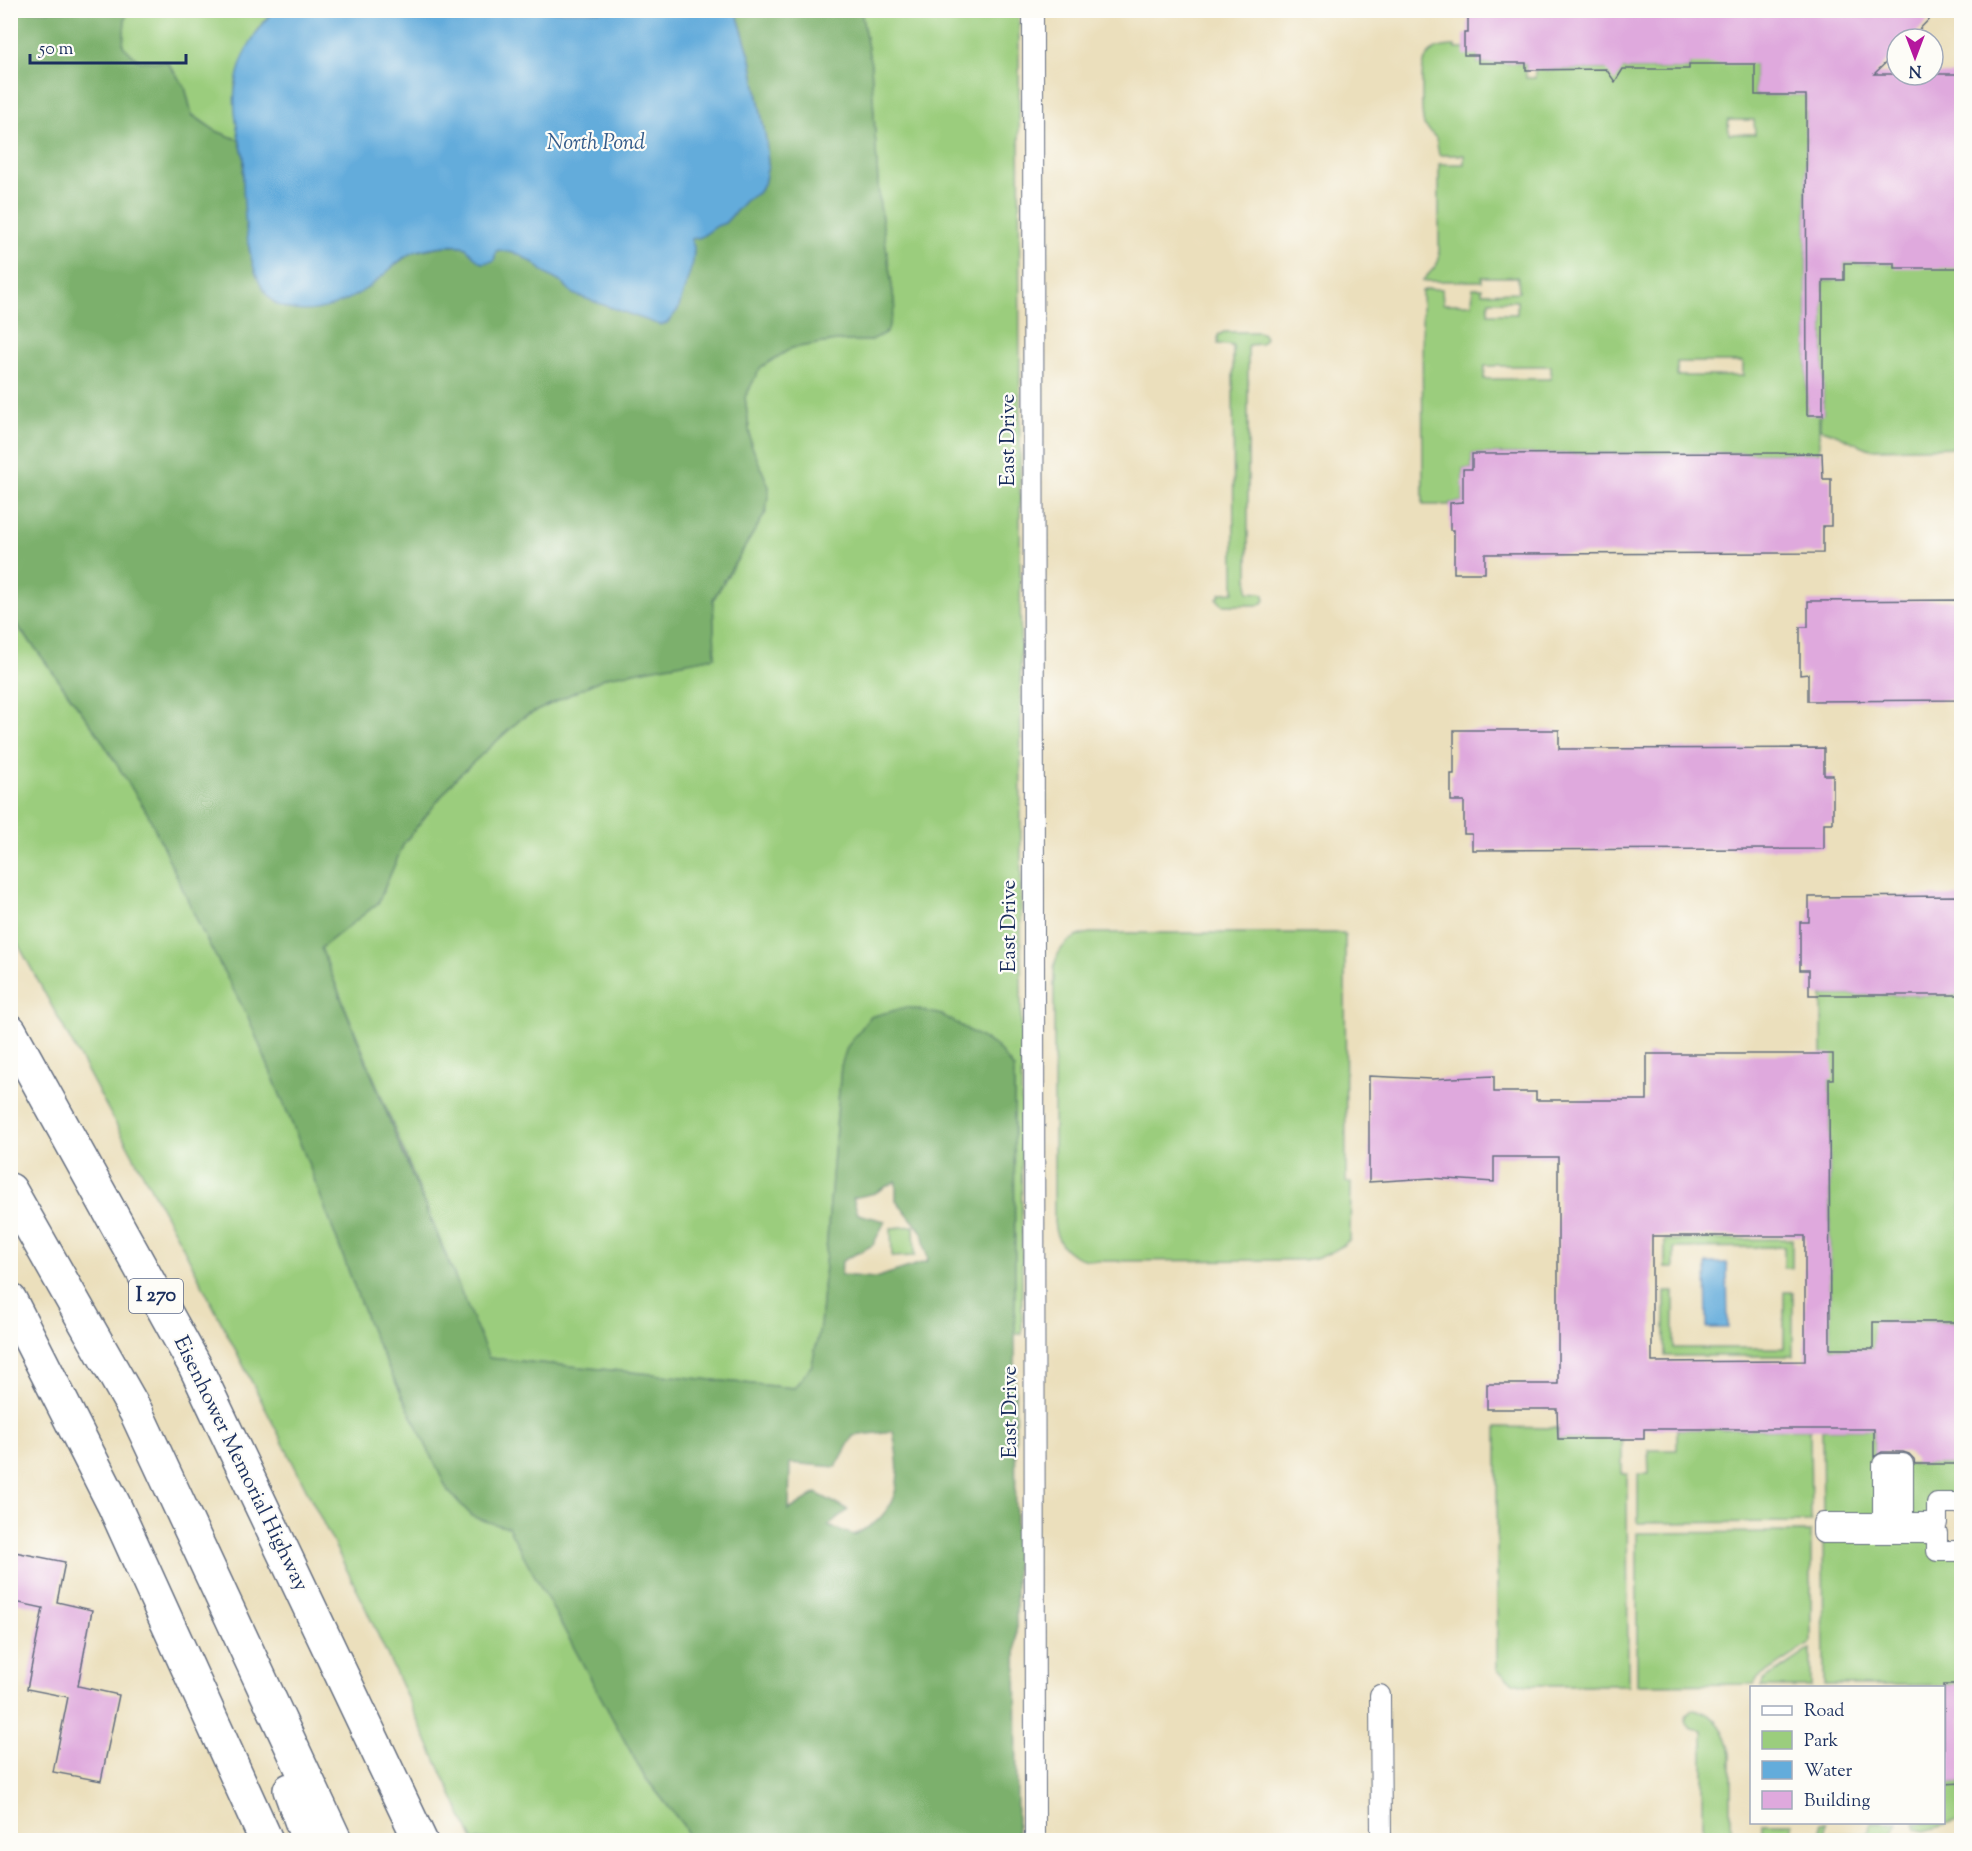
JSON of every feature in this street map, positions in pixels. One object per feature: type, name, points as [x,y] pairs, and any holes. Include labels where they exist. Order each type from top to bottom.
[{"type":"highway","name":"Eisenhower Memorial Highway","points":[[10,1031],[195,1366],[418,1832]]},
{"type":"highway","points":[[10,1190],[136,1412],[334,1840]]},
{"type":"highway","points":[[10,1300],[114,1505],[266,1840]]},
{"type":"highway","points":[[221,1599],[308,1840]]},
{"type":"street","name":"East Drive","points":[[1033,10],[1035,1840]]},
{"type":"street","points":[[1962,1503],[1937,1503],[1937,1523],[1903,1523],[1903,1464],[1883,1464],[1883,1523],[1823,1523],[1823,1533],[1937,1533],[1937,1551],[1962,1551]]},
{"type":"street","points":[[1380,1695],[1381,1840]]},
{"type":"green space","points":[[10,11],[128,11],[125,19],[123,46],[139,61],[167,62],[185,87],[192,115],[216,131],[239,140],[244,157],[243,174],[249,249],[257,276],[273,302],[284,307],[302,310],[342,302],[413,252],[444,246],[462,246],[468,248],[471,253],[495,257],[499,249],[518,254],[566,287],[694,254],[691,239],[701,237],[717,225],[725,223],[746,200],[758,193],[764,184],[768,165],[766,140],[751,59],[736,11],[861,11],[871,65],[879,199],[895,307],[887,332],[870,341],[836,341],[792,348],[761,367],[745,397],[751,444],[769,487],[766,512],[713,599],[715,657],[606,677],[522,718],[456,778],[404,843],[378,903],[321,948],[401,1149],[489,1358],[794,1388],[812,1365],[820,1327],[841,1066],[847,1047],[870,1017],[907,1007],[942,1015],[996,1046],[1014,1069],[1017,1840],[691,1840],[683,1825],[644,1776],[508,1527],[473,1517],[448,1491],[371,1331],[307,1160],[248,1017],[202,931],[148,814],[99,736],[11,618]],"holes":[[[896,1181],[896,1200],[922,1232],[928,1261],[875,1278],[841,1275],[842,1261],[873,1245],[885,1221],[858,1214],[853,1198],[875,1193]],[[893,1431],[898,1467],[896,1490],[886,1510],[876,1522],[854,1535],[828,1526],[848,1510],[816,1493],[789,1510],[790,1463],[836,1467],[853,1436]]]},
{"type":"green space","points":[[128,11],[273,11],[257,30],[235,86],[239,140],[216,131],[192,114],[185,87],[167,62],[139,61],[123,46],[125,19]]},
{"type":"green space","points":[[861,11],[1019,11],[1022,1334],[1015,1334],[1014,1069],[996,1046],[942,1015],[841,1066],[820,1327],[812,1365],[794,1388],[488,1358],[321,948],[378,903],[404,843],[456,778],[522,718],[606,677],[715,657],[713,600],[766,512],[769,487],[751,444],[745,397],[761,366],[792,348],[836,341],[870,341],[895,307],[879,199],[871,65]]},
{"type":"green space","points":[[1455,46],[1455,49],[1464,49],[1478,55],[1478,63],[1526,63],[1526,78],[1535,78],[1535,64],[1541,70],[1608,69],[1612,76],[1618,76],[1622,69],[1689,69],[1689,54],[1755,64],[1755,95],[1806,95],[1807,414],[1819,415],[1819,453],[1472,454],[1472,469],[1463,469],[1463,502],[1450,503],[1450,505],[1423,505],[1422,291],[1442,289],[1443,304],[1472,304],[1473,288],[1482,288],[1482,293],[1519,292],[1518,277],[1482,277],[1482,281],[1422,281],[1436,266],[1439,259],[1439,164],[1464,164],[1464,155],[1439,155],[1436,138],[1423,121],[1423,65],[1430,53],[1444,47]],"holes":[[[1728,120],[1754,120],[1755,134],[1729,134]],[[1489,301],[1517,301],[1517,314],[1488,314]],[[1677,362],[1743,362],[1743,376],[1677,376]],[[1485,366],[1551,366],[1551,379],[1484,379]]]},
{"type":"green space","points":[[1891,253],[1961,268],[1961,447],[1871,449],[1820,429],[1820,415],[1823,414],[1823,280],[1843,280],[1844,263],[1891,263]]},
{"type":"green space","points":[[1224,332],[1259,332],[1265,338],[1261,344],[1248,345],[1248,592],[1264,595],[1265,600],[1258,605],[1222,605],[1217,599],[1221,593],[1234,592],[1233,346],[1218,344],[1218,335]]},
{"type":"green space","points":[[10,618],[36,649],[99,736],[148,814],[202,931],[248,1017],[307,1160],[371,1331],[448,1491],[501,1526],[508,1526],[644,1776],[683,1825],[691,1840],[473,1840],[359,1594],[285,1447],[185,1251],[11,931]]},
{"type":"green space","points":[[1090,933],[1343,933],[1345,935],[1346,1182],[1351,1183],[1350,1240],[1324,1255],[1296,1260],[1095,1261],[1086,1260],[1066,1250],[1058,1238],[1054,1222],[1054,968],[1061,949],[1066,944],[1076,937]]},
{"type":"green space","points":[[1822,995],[1961,995],[1961,1322],[1874,1322],[1873,1349],[1830,1349],[1829,1079],[1822,1054]]},
{"type":"green space","points":[[914,1226],[915,1256],[892,1257],[891,1228]]},
{"type":"green space","points":[[1792,1239],[1792,1268],[1784,1268],[1784,1247],[1674,1248],[1674,1268],[1665,1268],[1665,1240]]},
{"type":"green space","points":[[1665,1292],[1674,1292],[1674,1348],[1784,1348],[1784,1292],[1793,1292],[1793,1356],[1665,1356]]},
{"type":"green space","points":[[1497,1427],[1557,1428],[1558,1439],[1622,1439],[1622,1474],[1627,1474],[1628,1685],[1527,1685],[1513,1682],[1497,1670]]},
{"type":"green space","points":[[1677,1429],[1810,1429],[1811,1522],[1638,1523],[1638,1474],[1649,1474],[1648,1450],[1677,1450]]},
{"type":"green space","points":[[1822,1429],[1874,1429],[1874,1463],[1883,1523],[1823,1523]]},
{"type":"green space","points":[[1903,1464],[1961,1464],[1961,1503],[1937,1504],[1937,1523],[1903,1523]]},
{"type":"green space","points":[[1811,1532],[1811,1643],[1757,1679],[1754,1684],[1637,1685],[1637,1533]]},
{"type":"green space","points":[[1823,1533],[1937,1533],[1962,1555],[1961,1685],[1824,1685]]},
{"type":"green space","points":[[1811,1649],[1811,1686],[1761,1686],[1763,1681]]},
{"type":"green space","points":[[1692,1710],[1708,1714],[1719,1725],[1727,1739],[1731,1755],[1731,1840],[1703,1840],[1703,1731],[1692,1729],[1686,1723],[1686,1716]]},
{"type":"green space","points":[[1961,1783],[1961,1820],[1925,1831],[1917,1829],[1915,1824],[1945,1824],[1945,1784]]},
{"type":"green space","points":[[1762,1824],[1792,1824],[1792,1840],[1762,1840]]},
{"type":"green space","points":[[1821,1824],[1826,1824],[1826,1834],[1869,1834],[1870,1824],[1897,1824],[1889,1840],[1824,1840]]},
{"type":"water","name":"North Pond","points":[[273,11],[736,11],[751,60],[766,140],[768,165],[764,184],[758,193],[746,200],[725,223],[701,237],[691,239],[694,247],[693,262],[678,310],[667,323],[660,325],[573,294],[564,284],[518,254],[499,250],[496,251],[494,261],[482,263],[462,246],[429,248],[412,253],[370,286],[335,305],[309,310],[283,307],[271,299],[262,287],[250,252],[245,214],[244,157],[234,105],[238,72],[245,53],[260,27]]},
{"type":"water","points":[[1706,1263],[1727,1263],[1728,1328],[1707,1328]]},
{"type":"building","points":[[1938,10],[1922,27],[1885,27],[1885,63],[1874,74],[1885,74],[1885,87],[1945,87],[1945,74],[1962,74],[1962,268],[1895,268],[1895,263],[1844,263],[1844,280],[1823,280],[1823,415],[1807,415],[1806,95],[1755,95],[1755,64],[1689,64],[1689,69],[1623,69],[1615,82],[1606,69],[1526,70],[1526,63],[1478,63],[1478,55],[1464,55],[1464,33],[1468,33],[1468,11]]},
{"type":"building","points":[[1822,453],[1823,479],[1831,479],[1831,526],[1823,526],[1823,553],[1485,554],[1485,573],[1454,573],[1454,530],[1450,530],[1450,503],[1463,502],[1463,469],[1472,469],[1472,454]]},
{"type":"building","points":[[1962,600],[1962,700],[1808,701],[1808,674],[1800,675],[1800,627],[1808,627],[1808,601]]},
{"type":"building","points":[[1454,730],[1559,730],[1559,749],[1824,748],[1824,775],[1833,775],[1833,823],[1824,823],[1824,849],[1472,850],[1472,834],[1464,834],[1464,801],[1451,801],[1451,774],[1454,774]]},
{"type":"building","points":[[1962,896],[1962,995],[1809,995],[1809,970],[1800,970],[1800,922],[1809,922],[1809,897]]},
{"type":"building","points":[[1647,1054],[1833,1054],[1833,1079],[1829,1079],[1830,1349],[1873,1349],[1873,1322],[1962,1322],[1962,1464],[1915,1464],[1909,1454],[1903,1452],[1882,1452],[1874,1457],[1874,1429],[1644,1429],[1644,1439],[1558,1439],[1557,1409],[1487,1409],[1487,1384],[1558,1384],[1558,1157],[1494,1157],[1494,1182],[1431,1178],[1369,1182],[1369,1076],[1431,1079],[1494,1076],[1494,1092],[1536,1092],[1536,1100],[1647,1100]],"holes":[[[1652,1236],[1805,1236],[1805,1361],[1652,1362]]]},
{"type":"building","points":[[10,1551],[65,1562],[57,1602],[92,1610],[78,1686],[119,1695],[101,1781],[53,1772],[68,1697],[27,1689],[43,1608],[10,1601]]},
{"type":"building","points":[[1962,1685],[1962,1783],[1945,1784],[1944,1686]]}]
